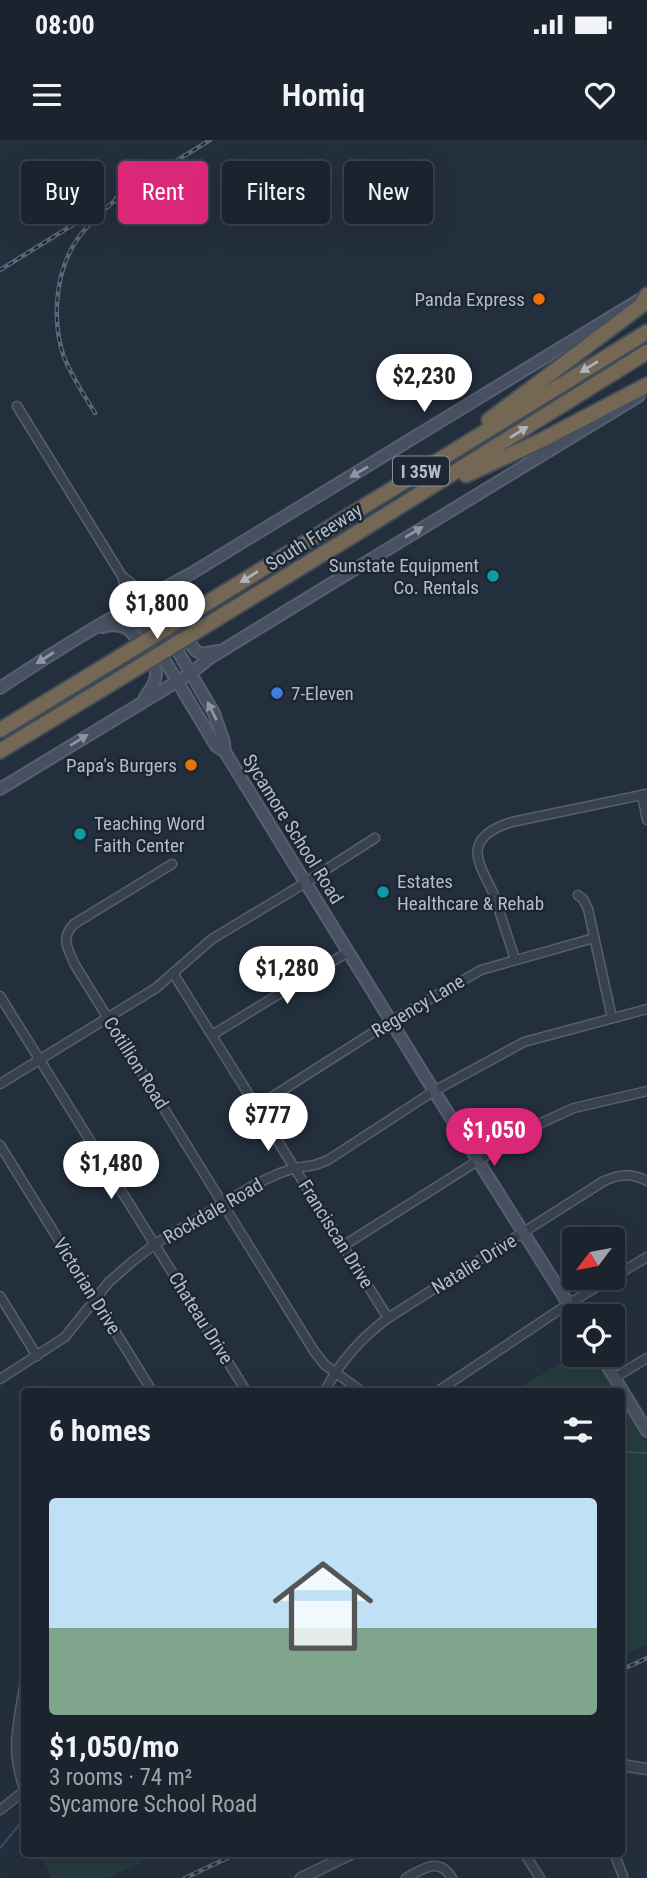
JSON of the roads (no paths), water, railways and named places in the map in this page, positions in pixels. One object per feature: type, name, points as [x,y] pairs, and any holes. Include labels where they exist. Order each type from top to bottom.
[{"type":"highway","points":[[407,480],[422,464],[488,421],[642,305],[647,295]]},
{"type":"highway","name":"South Freeway","points":[[0,730],[647,331]]},
{"type":"highway","name":"South Freeway","points":[[0,751],[358,533],[647,352]]},
{"type":"highway","points":[[358,533],[372,530],[465,475],[540,441],[647,386]]},
{"type":"highway","points":[[0,759],[23,745],[26,735]]},
{"type":"main road","name":"South Freeway","points":[[0,688],[91,629],[192,573],[647,295]]},
{"type":"main road","points":[[0,789],[647,391]]},
{"type":"main road","points":[[192,573],[176,586],[167,603],[196,651],[202,654],[223,650]]},
{"type":"main road","name":"Sycamore School Road","points":[[146,597],[214,713],[225,752]]},
{"type":"main road","name":"Sycamore School Road","points":[[132,606],[216,746],[225,752],[568,1304]]},
{"type":"main road","points":[[91,629],[113,624],[132,632],[154,667],[156,674],[149,692],[138,704]]},
{"type":"main road","points":[[608,1367],[620,1388]]},
{"type":"main road","points":[[625,1395],[647,1430]]},
{"type":"street","name":"Sycamore School Road","points":[[17,407],[122,576],[132,606]]},
{"type":"street","name":"Sycamore School Road","points":[[122,576],[146,597]]},
{"type":"street","points":[[515,959],[493,891],[480,863],[478,853],[481,842],[493,830],[512,822],[644,794],[647,820]]},
{"type":"street","points":[[0,1084],[156,988],[212,939],[375,838]]},
{"type":"street","name":"Cotillion Road","points":[[172,864],[89,914],[68,930],[66,945],[107,1018],[314,1350],[325,1365],[357,1388]]},
{"type":"street","points":[[578,895],[589,909],[612,1018]]},
{"type":"street","name":"Regency Lane","points":[[256,1107],[391,1021],[481,970],[594,938]]},
{"type":"street","points":[[212,1035],[348,952]]},
{"type":"street","name":"Franciscan Drive","points":[[173,973],[388,1318]]},
{"type":"street","name":"Chateau Drive","points":[[0,996],[244,1388]]},
{"type":"street","name":"Rockdale Road","points":[[0,1379],[65,1337],[109,1282],[155,1244],[256,1184],[295,1168],[328,1160],[434,1091],[524,1042],[647,1009]]},
{"type":"street","points":[[343,1246],[528,1129],[563,1112],[647,1091]]},
{"type":"street","name":"Victorian Drive","points":[[0,1145],[148,1388]]},
{"type":"street","name":"Natalie Drive","points":[[327,1388],[345,1358],[361,1340],[388,1318],[604,1181],[618,1175],[629,1175],[647,1181]]},
{"type":"street","points":[[568,1304],[647,1257]]},
{"type":"street","points":[[0,1296],[37,1356]]},
{"type":"street","points":[[442,1388],[562,1308]]},
{"type":"street","points":[[614,1378],[647,1358]]},
{"type":"street","points":[[21,1707],[15,1746],[21,1777]]},
{"type":"street","points":[[625,1766],[647,1769]]},
{"type":"street","points":[[0,1810],[21,1792]]},
{"type":"street","points":[[301,1878],[345,1857]]},
{"type":"street","points":[[527,1857],[540,1878]]},
{"type":"street","points":[[616,1857],[623,1876]]},
{"type":"street","points":[[406,1878],[438,1865],[448,1871],[452,1878]]},
{"type":"waterway","points":[[625,1452],[647,1453]]},
{"type":"waterway","points":[[0,1848],[21,1823]]},
{"type":"railway","points":[[116,198],[210,140]]},
{"type":"railway","points":[[95,413],[74,379],[62,351],[57,317],[59,285],[63,268],[77,240],[97,216],[118,198]]},
{"type":"railway","points":[[0,270],[74,224]]},
{"type":"railway","points":[[625,1668],[647,1658]]},
{"type":"railway","points":[[185,1878],[230,1857]]},
{"type":"place","name":"Panda Express","points":[[539,299]]},
{"type":"place","name":"Sunstate Equipment Co. Rentals","points":[[493,576]]},
{"type":"place","name":"7-Eleven","points":[[277,693]]},
{"type":"place","name":"Papa's Burgers","points":[[191,765]]},
{"type":"place","name":"Teaching Word Faith Center","points":[[80,834]]},
{"type":"place","name":"Estates Healthcare & Rehab","points":[[383,892]]}]
